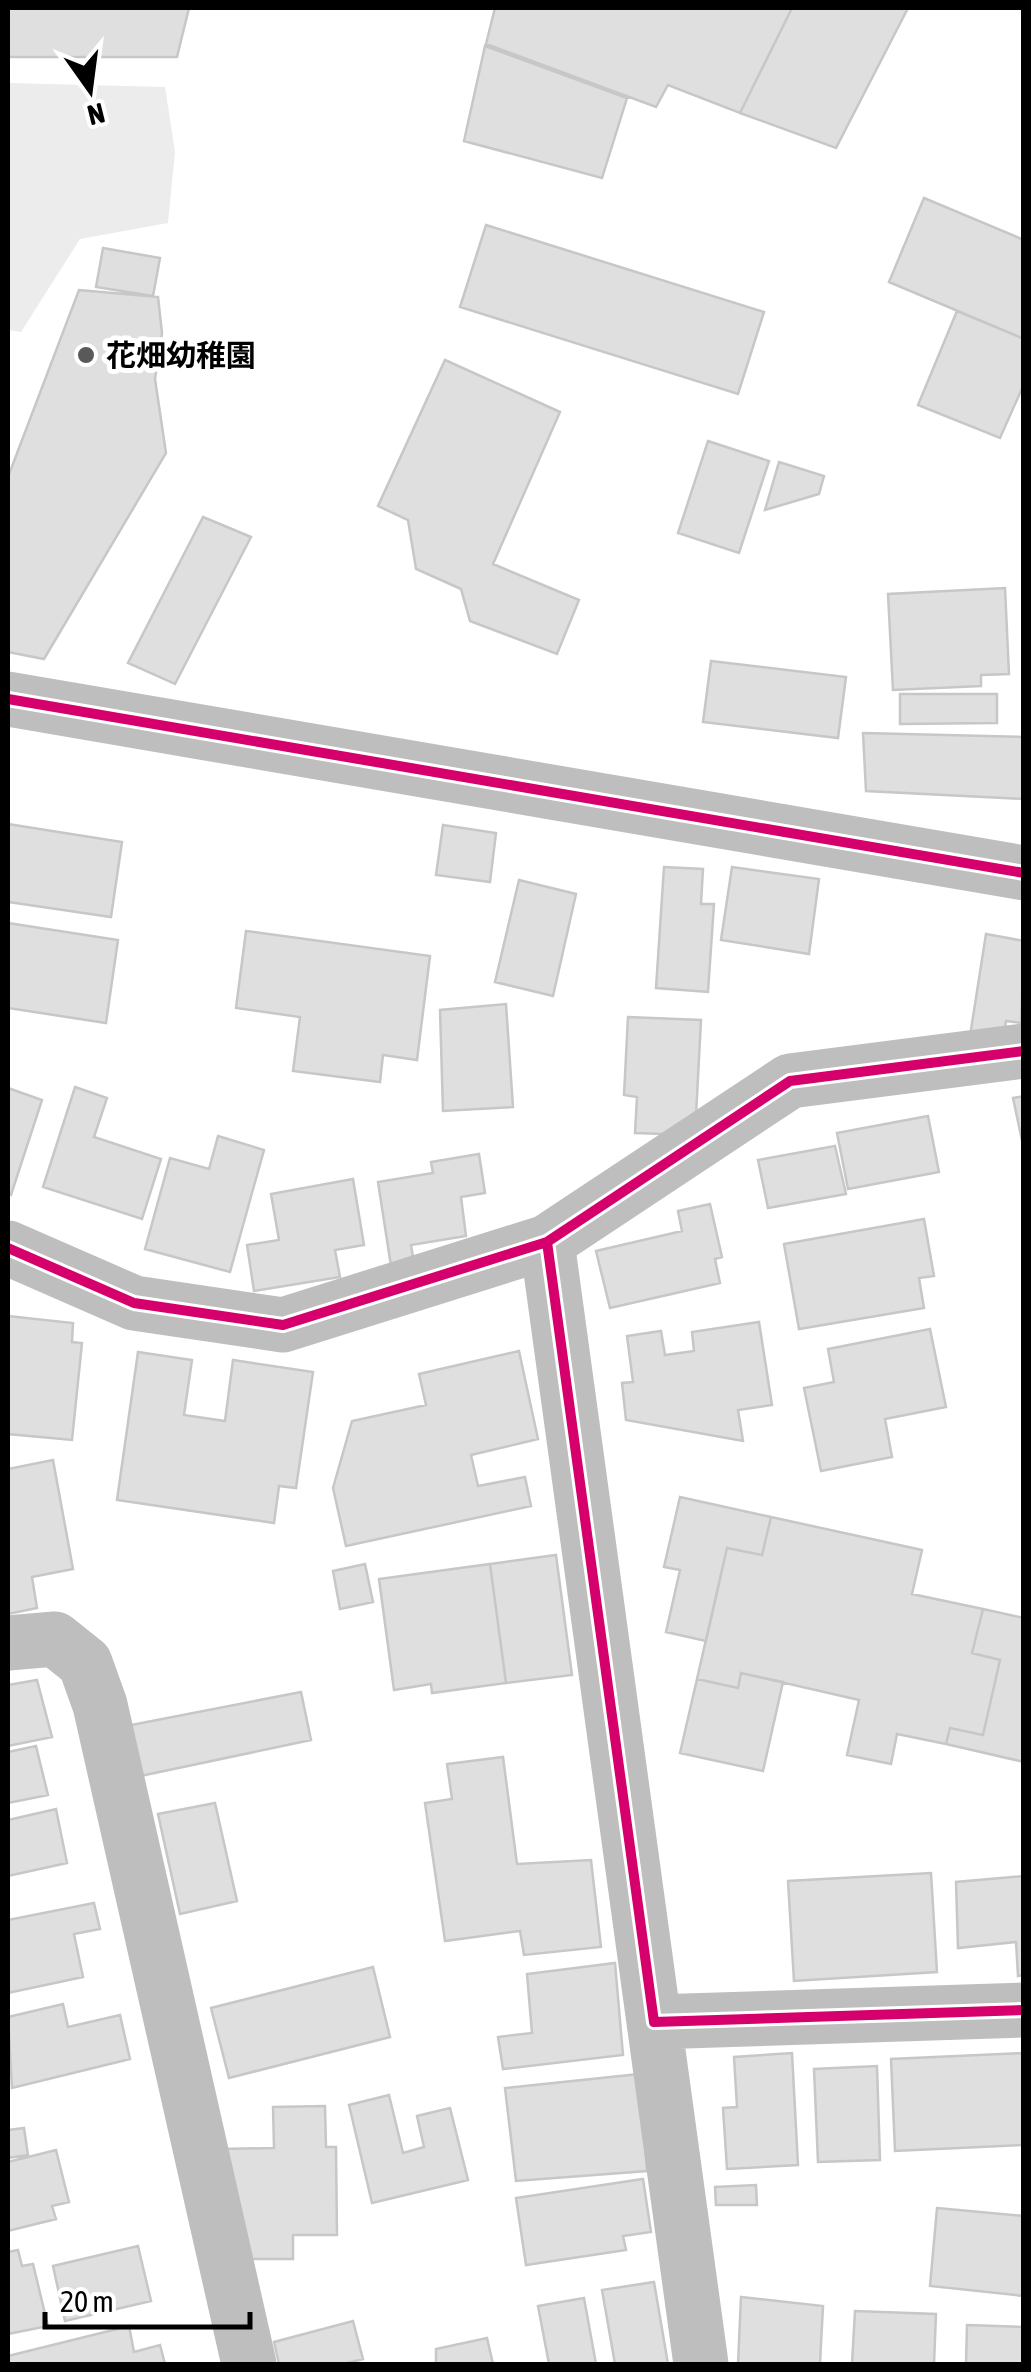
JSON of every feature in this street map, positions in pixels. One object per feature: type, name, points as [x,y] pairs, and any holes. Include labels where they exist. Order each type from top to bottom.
[{"type":"street","points":[[8,700],[1024,873]]},
{"type":"street","points":[[8,1248],[134,1303],[282,1325],[547,1242],[790,1081],[1024,1051]]},
{"type":"street","points":[[547,1242],[701,2364]]},
{"type":"street","points":[[8,1643],[55,1639],[85,1663],[100,1705],[249,2364]]},
{"type":"street","points":[[654,2022],[1024,2010]]},
{"type":"shaded area","points":[[8,83],[165,87],[175,152],[168,223],[80,239],[21,332],[8,330]]},
{"type":"building","points":[[8,8],[189,8],[177,57],[8,57]]},
{"type":"building","points":[[495,8],[792,8],[740,113],[668,85],[656,107],[486,44]]},
{"type":"building","points":[[792,8],[908,8],[836,148],[740,113]]},
{"type":"building","points":[[485,46],[627,98],[602,178],[464,141]]},
{"type":"building","points":[[924,198],[1024,240],[1024,339],[889,282]]},
{"type":"building","points":[[486,225],[764,312],[738,394],[460,307]]},
{"type":"building","points":[[103,248],[160,258],[153,296],[96,287]]},
{"type":"building","points":[[79,290],[158,297],[162,333],[155,379],[166,453],[44,659],[8,652],[8,477]]},
{"type":"building","points":[[957,311],[1024,339],[1024,384],[1000,438],[918,405]]},
{"type":"building","points":[[445,360],[560,412],[493,564],[579,600],[557,654],[470,621],[461,589],[416,569],[408,520],[378,506]]},
{"type":"building","points":[[708,441],[769,461],[739,553],[678,533]]},
{"type":"building","points":[[779,462],[824,476],[819,494],[765,510]]},
{"type":"building","points":[[203,517],[251,537],[175,684],[128,663]]},
{"type":"building","points":[[1005,588],[1009,674],[981,675],[981,686],[893,690],[888,594]]},
{"type":"building","points":[[711,661],[846,677],[838,738],[703,722]]},
{"type":"building","points":[[900,694],[997,694],[997,723],[900,724]]},
{"type":"building","points":[[863,733],[1024,737],[1024,799],[866,791]]},
{"type":"building","points":[[8,824],[122,842],[111,917],[8,902]]},
{"type":"building","points":[[443,825],[496,833],[490,882],[436,875]]},
{"type":"building","points":[[664,867],[703,869],[701,904],[714,904],[708,992],[656,988]]},
{"type":"building","points":[[732,867],[819,879],[809,954],[721,940]]},
{"type":"building","points":[[519,880],[576,894],[553,996],[495,982]]},
{"type":"building","points":[[8,923],[118,940],[106,1023],[8,1008]]},
{"type":"building","points":[[246,931],[430,956],[417,1060],[383,1055],[380,1082],[293,1071],[300,1017],[236,1008]]},
{"type":"building","points":[[986,934],[1024,941],[1021,1023],[1006,1021],[1003,1041],[970,1036]]},
{"type":"building","points":[[506,1004],[513,1107],[443,1111],[440,1010]]},
{"type":"building","points":[[628,1017],[701,1020],[695,1135],[635,1133],[637,1097],[624,1095]]},
{"type":"building","points":[[75,1087],[107,1098],[94,1137],[161,1159],[142,1219],[43,1187]]},
{"type":"building","points":[[8,1088],[42,1100],[11,1195],[8,1194]]},
{"type":"building","points":[[1024,1096],[1024,1150],[1013,1098]]},
{"type":"building","points":[[928,1116],[939,1172],[848,1189],[837,1133]]},
{"type":"building","points":[[218,1136],[264,1150],[230,1272],[145,1249],[170,1158],[209,1169]]},
{"type":"building","points":[[835,1146],[846,1194],[768,1208],[758,1160]]},
{"type":"building","points":[[479,1154],[485,1193],[461,1197],[466,1236],[411,1245],[414,1263],[391,1266],[378,1182],[433,1173],[431,1162]]},
{"type":"building","points":[[353,1179],[364,1245],[335,1250],[340,1277],[254,1291],[247,1245],[279,1240],[271,1194]]},
{"type":"building","points":[[710,1204],[722,1257],[715,1259],[720,1283],[610,1308],[596,1251],[682,1231],[678,1211]]},
{"type":"building","points":[[924,1219],[934,1276],[919,1278],[924,1308],[799,1329],[784,1244]]},
{"type":"building","points":[[8,1316],[73,1323],[72,1342],[82,1343],[72,1440],[8,1434]]},
{"type":"building","points":[[759,1322],[772,1405],[738,1410],[743,1441],[626,1420],[622,1383],[633,1382],[627,1336],[661,1331],[665,1355],[694,1351],[692,1332]]},
{"type":"building","points":[[930,1329],[946,1407],[885,1419],[892,1457],[821,1471],[804,1388],[834,1382],[828,1349]]},
{"type":"building","points":[[519,1351],[538,1439],[471,1455],[478,1486],[525,1477],[531,1506],[346,1546],[333,1488],[352,1421],[426,1405],[419,1374]]},
{"type":"building","points":[[138,1352],[192,1360],[184,1415],[225,1421],[233,1360],[313,1372],[296,1488],[279,1486],[274,1523],[117,1500]]},
{"type":"building","points":[[53,1460],[73,1569],[32,1577],[37,1608],[8,1614],[8,1469]]},
{"type":"building","points":[[680,1497],[771,1517],[762,1555],[727,1548],[706,1641],[666,1632],[680,1570],[664,1567]]},
{"type":"building","points":[[771,1517],[922,1550],[912,1594],[983,1609],[972,1653],[1000,1660],[983,1735],[950,1728],[946,1744],[897,1734],[891,1764],[847,1755],[859,1700],[741,1673],[738,1688],[697,1679],[727,1548],[762,1555]]},
{"type":"building","points":[[556,1555],[572,1675],[506,1683],[490,1564]]},
{"type":"building","points":[[365,1564],[373,1602],[340,1609],[333,1571]]},
{"type":"building","points":[[490,1564],[506,1683],[432,1693],[431,1684],[394,1690],[379,1579]]},
{"type":"building","points":[[983,1609],[1024,1618],[1024,1762],[946,1744],[950,1728],[983,1735],[1000,1660],[972,1653]]},
{"type":"building","points":[[741,1673],[783,1682],[763,1771],[680,1753],[697,1679],[738,1688]]},
{"type":"building","points":[[37,1680],[52,1737],[8,1746],[8,1685]]},
{"type":"building","points":[[301,1692],[311,1740],[131,1778],[121,1727]]},
{"type":"building","points":[[36,1746],[48,1795],[8,1803],[8,1752]]},
{"type":"building","points":[[503,1757],[517,1864],[591,1860],[601,1947],[524,1955],[520,1931],[445,1941],[425,1803],[452,1799],[447,1764]]},
{"type":"building","points":[[215,1803],[237,1901],[180,1914],[158,1814]]},
{"type":"building","points":[[56,1809],[67,1863],[8,1876],[8,1820]]},
{"type":"building","points":[[931,1873],[937,1972],[794,1981],[788,1881]]},
{"type":"building","points":[[1024,1876],[1024,1975],[1018,1976],[1016,1942],[958,1948],[956,1882]]},
{"type":"building","points":[[94,1903],[100,1929],[74,1934],[83,1977],[8,1993],[8,1920]]},
{"type":"building","points":[[615,1963],[623,2055],[503,2069],[498,2037],[532,2033],[527,1974]]},
{"type":"building","points":[[373,1967],[390,2037],[229,2078],[211,2008]]},
{"type":"building","points":[[63,2004],[68,2027],[120,2015],[130,2059],[12,2088],[8,2017]]},
{"type":"building","points":[[792,2053],[798,2165],[727,2169],[723,2108],[737,2107],[734,2057]]},
{"type":"building","points":[[1024,2053],[1024,2145],[895,2151],[891,2059]]},
{"type":"building","points":[[877,2066],[880,2160],[818,2162],[814,2069]]},
{"type":"building","points":[[640,2074],[647,2171],[516,2181],[505,2088]]},
{"type":"building","points":[[389,2095],[403,2153],[424,2147],[417,2116],[450,2108],[468,2180],[372,2203],[349,2105]]},
{"type":"building","points":[[325,2106],[326,2147],[336,2147],[337,2235],[293,2235],[293,2259],[244,2259],[221,2149],[274,2148],[273,2107]]},
{"type":"building","points":[[24,2128],[28,2155],[8,2158],[8,2130]]},
{"type":"building","points":[[56,2150],[69,2202],[52,2206],[56,2219],[8,2231],[8,2162]]},
{"type":"building","points":[[643,2179],[651,2232],[623,2236],[626,2250],[526,2265],[516,2198]]},
{"type":"building","points":[[756,2185],[757,2205],[716,2205],[715,2187]]},
{"type":"building","points":[[937,2208],[1024,2216],[1024,2296],[930,2286]]},
{"type":"building","points":[[138,2246],[151,2301],[65,2321],[53,2266]]},
{"type":"building","points":[[18,2250],[22,2266],[33,2264],[48,2326],[8,2334],[8,2252]]},
{"type":"building","points":[[654,2282],[668,2364],[615,2364],[602,2290]]},
{"type":"building","points":[[741,2297],[823,2306],[820,2364],[738,2364]]},
{"type":"building","points":[[584,2298],[596,2364],[549,2364],[538,2306]]},
{"type":"building","points":[[855,2311],[936,2314],[934,2364],[852,2364]]},
{"type":"building","points":[[353,2321],[363,2359],[343,2364],[279,2364],[274,2342]]},
{"type":"building","points":[[967,2325],[1024,2327],[1024,2364],[966,2364]]},
{"type":"building","points":[[129,2326],[134,2352],[160,2345],[165,2364],[8,2364],[8,2356]]},
{"type":"building","points":[[487,2338],[493,2364],[436,2364],[436,2349]]},
{"type":"cycle path","points":[[8,699],[1024,873]]},
{"type":"cycle path","points":[[8,1248],[134,1303],[283,1325],[547,1242],[790,1081],[1024,1051]]},
{"type":"cycle path","points":[[547,1242],[654,2022],[1024,2010]]},
{"type":"place","name":"花畑幼稚園","points":[[86,355]]}]
